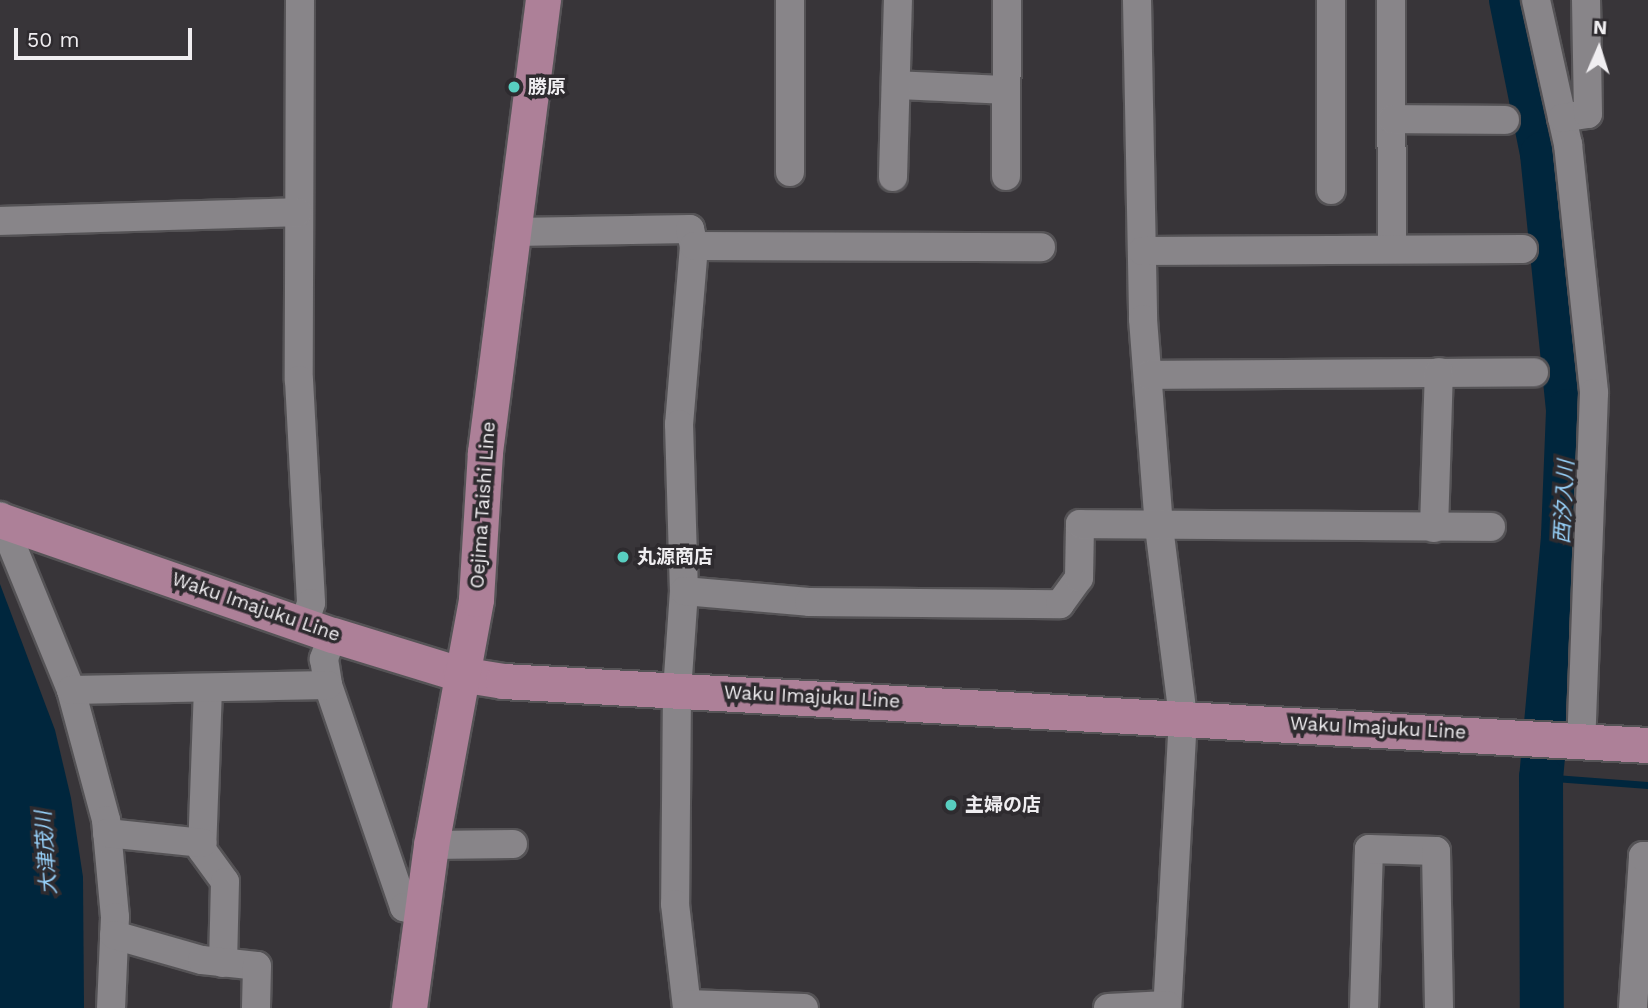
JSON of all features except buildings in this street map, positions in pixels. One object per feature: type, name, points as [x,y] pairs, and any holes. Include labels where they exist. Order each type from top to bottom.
[{"type":"main road","name":"Oejima Taishi Line","points":[[409,1008],[424,913],[431,845],[460,674],[476,599],[485,452],[542,0]]},
{"type":"main road","name":"Waku Imajuku Line","points":[[1,519],[318,630],[460,674],[503,681],[1648,745]]},
{"type":"street","points":[[300,0],[299,380],[311,603],[328,685],[404,907],[424,913]]},
{"type":"street","points":[[790,0],[790,172]]},
{"type":"street","points":[[893,177],[898,0]]},
{"type":"street","points":[[1006,176],[1007,0]]},
{"type":"street","points":[[1108,1008],[1167,1006],[1183,717],[1159,527],[1148,375],[1142,251],[1138,0]]},
{"type":"street","points":[[1331,0],[1331,190]]},
{"type":"street","points":[[1391,0],[1392,249]]},
{"type":"street","points":[[1536,0],[1562,118],[1594,393],[1577,741]]},
{"type":"street","points":[[1562,118],[1588,114],[1586,0]]},
{"type":"street","points":[[896,85],[1006,90]]},
{"type":"street","points":[[1392,119],[1505,120]]},
{"type":"street","points":[[0,221],[298,212]]},
{"type":"street","points":[[514,232],[690,229],[694,246],[680,424],[684,591],[677,690],[675,904],[687,1006],[804,1008]]},
{"type":"street","points":[[694,246],[1041,247]]},
{"type":"street","points":[[1142,251],[1524,249]]},
{"type":"street","points":[[1434,527],[1439,372]]},
{"type":"street","points":[[1148,375],[1534,372]]},
{"type":"street","points":[[1,519],[71,690],[107,833],[114,935],[111,1008]]},
{"type":"street","points":[[684,591],[808,602],[1060,604],[1079,579],[1080,524],[1159,527],[1491,527]]},
{"type":"street","points":[[71,690],[328,685]]},
{"type":"street","points":[[208,688],[202,843],[212,869],[225,882],[223,963]]},
{"type":"street","points":[[107,833],[202,843]]},
{"type":"street","points":[[431,845],[513,844]]},
{"type":"street","points":[[1364,1008],[1369,849],[1436,851],[1439,1008]]},
{"type":"street","points":[[1633,1008],[1643,856],[1648,856]]},
{"type":"street","points":[[114,935],[223,963],[257,966],[256,1008]]},
{"type":"water","name":"大津茂川","points":[[0,584],[55,730],[71,798],[83,877],[84,1008],[0,1008]]},
{"type":"waterway","name":"西汐入川","points":[[1511,0],[1542,154],[1568,411],[1563,537],[1541,777],[1542,1008]]},
{"type":"waterway","points":[[1541,777],[1648,785]]},
{"type":"place","name":"勝原","points":[[514,87]]},
{"type":"place","name":"丸源商店","points":[[623,557]]},
{"type":"place","name":"主婦の店","points":[[951,805]]}]
